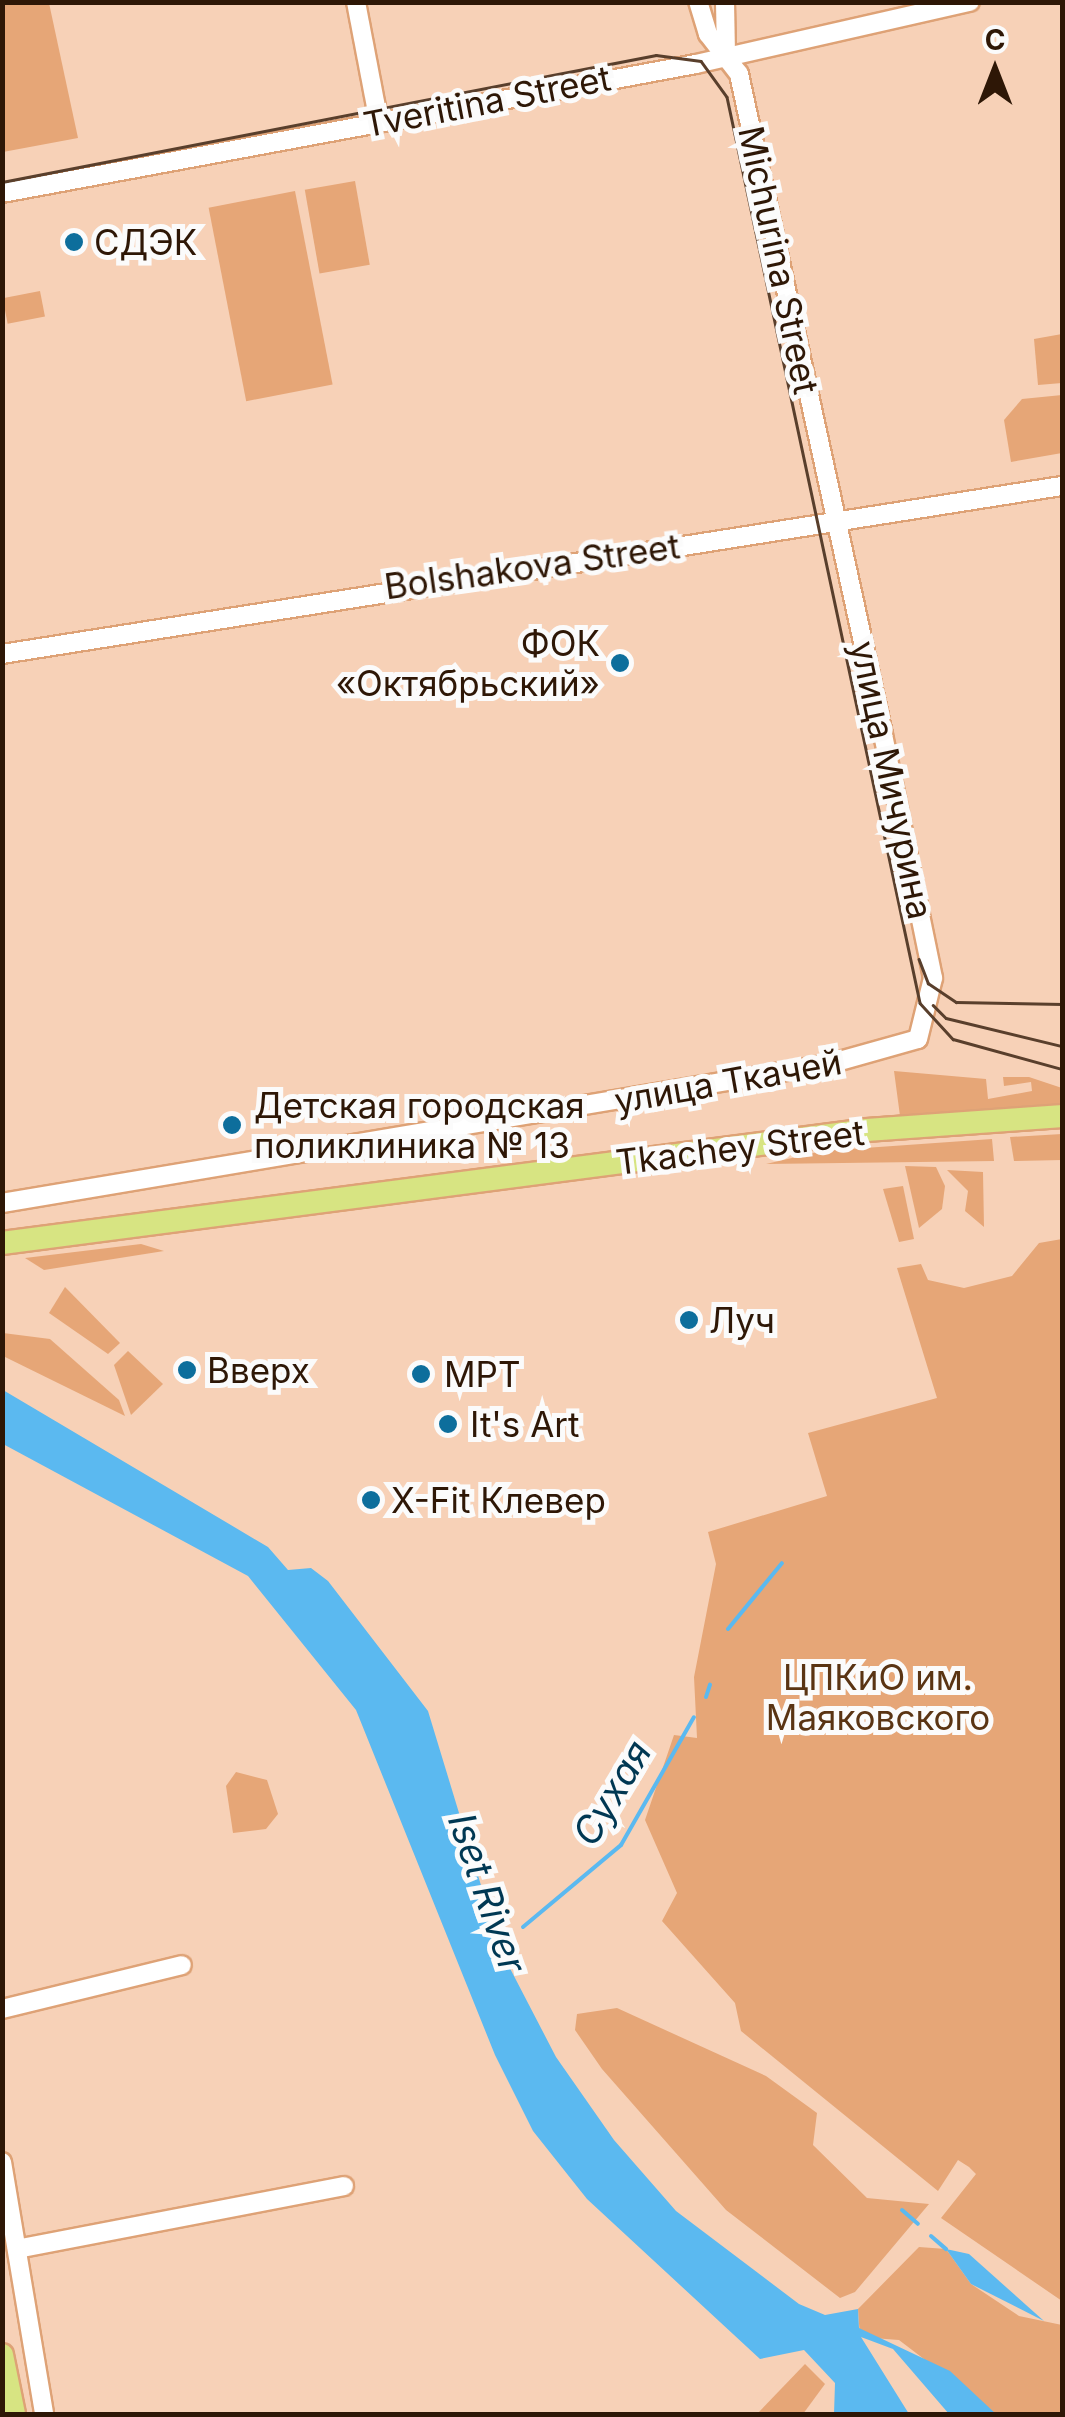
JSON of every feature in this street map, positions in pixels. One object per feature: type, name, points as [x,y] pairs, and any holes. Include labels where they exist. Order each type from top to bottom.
[{"type":"main road","name":"Tkachey Street","points":[[2,1243],[867,1130],[1062,1116]]},
{"type":"main road","points":[[2,2355],[14,2414]]},
{"type":"street","points":[[356,2],[379,123]]},
{"type":"street","points":[[698,2],[708,34],[726,53]]},
{"type":"street","name":"Michurina Street","points":[[724,2],[726,53],[739,74],[836,520]]},
{"type":"street","name":"Tveritina Street","points":[[2,193],[379,123],[970,2]]},
{"type":"street","name":"Bolshakova Street","points":[[2,654],[1062,486]]},
{"type":"street","name":"улица Мичурина","points":[[836,520],[933,978],[918,1039]]},
{"type":"street","name":"улица Ткачей","points":[[2,1203],[830,1064],[918,1039]]},
{"type":"street","points":[[2,2010],[182,1965]]},
{"type":"street","points":[[2,2162],[44,2414]]},
{"type":"street","points":[[16,2249],[344,2186]]},
{"type":"green space","points":[[3,2],[49,3],[78,138],[3,152]]},
{"type":"green space","points":[[355,181],[370,265],[320,274],[305,190]]},
{"type":"green space","points":[[295,191],[333,384],[246,401],[209,208]]},
{"type":"green space","points":[[40,291],[45,317],[8,324],[3,298]]},
{"type":"green space","points":[[1062,334],[1062,383],[1038,385],[1034,339]]},
{"type":"green space","points":[[1062,395],[1062,453],[1011,462],[1004,420],[1022,399]]},
{"type":"green space","points":[[894,1071],[986,1079],[988,1099],[1032,1091],[1031,1082],[1004,1086],[1003,1077],[1029,1077],[1062,1088],[1062,1104],[900,1116]]},
{"type":"green space","points":[[1062,1134],[1062,1160],[1014,1161],[1010,1137]]},
{"type":"green space","points":[[992,1139],[994,1161],[766,1164],[822,1151]]},
{"type":"green space","points":[[905,1166],[936,1167],[945,1186],[942,1209],[919,1228]]},
{"type":"green space","points":[[947,1170],[983,1172],[984,1227],[965,1211],[968,1191]]},
{"type":"green space","points":[[903,1186],[914,1239],[899,1242],[883,1189]]},
{"type":"green space","name":"ЦПКиО им. Маяковского","points":[[1062,1239],[1062,2301],[941,2218],[976,2174],[969,2167],[958,2160],[938,2191],[741,2031],[735,2003],[662,1921],[677,1893],[645,1820],[674,1735],[697,1738],[694,1677],[716,1564],[708,1532],[827,1496],[808,1433],[937,1398],[897,1268],[921,1264],[928,1280],[964,1288],[1012,1276],[1039,1243]]},
{"type":"green space","points":[[141,1244],[164,1251],[44,1270],[25,1258]]},
{"type":"green space","points":[[65,1287],[120,1343],[108,1354],[49,1313]]},
{"type":"green space","points":[[3,1333],[50,1339],[119,1400],[125,1416],[3,1356]]},
{"type":"green space","points":[[128,1351],[163,1384],[131,1415],[114,1365]]},
{"type":"green space","points":[[236,1772],[267,1780],[278,1814],[266,1829],[233,1833],[226,1786]]},
{"type":"green space","points":[[617,2008],[766,2076],[817,2113],[813,2145],[867,2198],[929,2204],[855,2292],[840,2298],[726,2210],[602,2069],[575,2030],[577,2014]]},
{"type":"green space","points":[[919,2247],[946,2249],[971,2284],[1019,2316],[1062,2325],[1062,2414],[996,2414],[899,2340],[860,2337],[858,2309]]},
{"type":"green space","points":[[805,2364],[825,2384],[803,2414],[757,2414]]},
{"type":"water","points":[[3,1390],[268,1547],[288,1570],[311,1568],[328,1581],[428,1711],[501,1951],[556,2057],[614,2140],[676,2211],[799,2304],[825,2315],[858,2309],[859,2328],[950,2371],[996,2414],[949,2414],[893,2349],[861,2337],[909,2414],[834,2414],[835,2383],[804,2350],[760,2359],[587,2199],[533,2131],[495,2055],[356,1710],[248,1576],[3,1444]]},
{"type":"water","points":[[946,2249],[969,2254],[1044,2321],[971,2284]]},
{"type":"waterway","name":"Сухая","points":[[728,1629],[782,1563]]},
{"type":"waterway","name":"Сухая","points":[[706,1697],[710,1685]]},
{"type":"waterway","name":"Сухая","points":[[523,1927],[621,1845],[694,1717]]},
{"type":"waterway","name":"Сухая","points":[[499,1944],[512,1936]]},
{"type":"waterway","points":[[902,2210],[918,2224]]},
{"type":"waterway","points":[[931,2236],[946,2249]]},
{"type":"tram line","points":[[2,182],[656,55],[701,61],[727,97],[920,1003],[953,1039],[1062,1069]]},
{"type":"tram line","points":[[919,959],[928,983],[956,1002],[1062,1004]]},
{"type":"tram line","points":[[933,1005],[946,1018],[1062,1046]]},
{"type":"place","name":"СДЭК","points":[[74,242]]},
{"type":"place","name":"ФОК «Октябрьский»","points":[[620,663]]},
{"type":"place","name":"Детская городская поликлиника № 13","points":[[232,1125]]},
{"type":"place","name":"Луч","points":[[689,1320]]},
{"type":"place","name":"Вверх","points":[[187,1370]]},
{"type":"place","name":"МРТ","points":[[421,1374]]},
{"type":"place","name":"It's Art","points":[[448,1424]]},
{"type":"place","name":"X-Fit Клевер","points":[[371,1500]]},
{"type":"water label","name":"Iset River","points":[[487,1893]]}]
